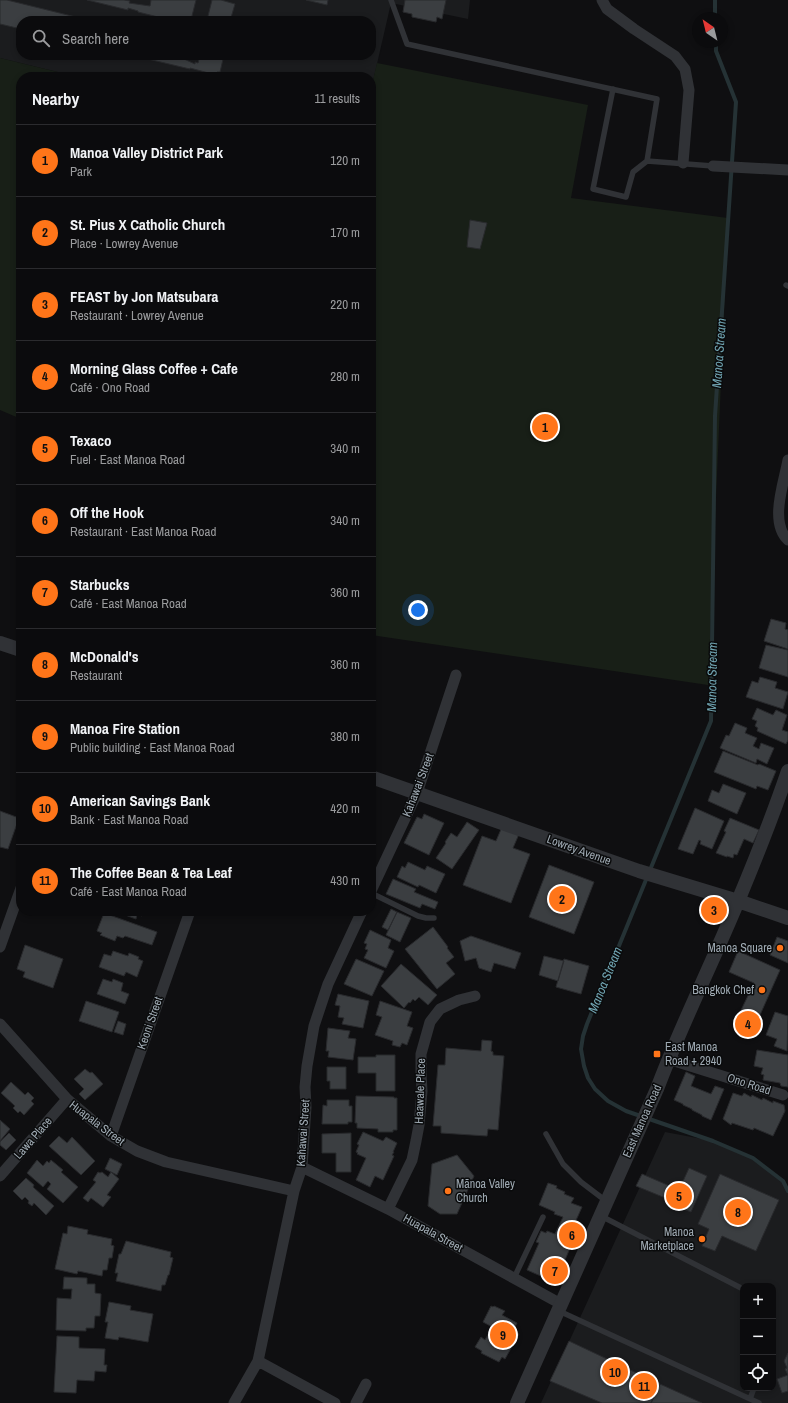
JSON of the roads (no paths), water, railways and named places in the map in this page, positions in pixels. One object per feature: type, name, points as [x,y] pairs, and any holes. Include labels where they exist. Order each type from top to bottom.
[{"type":"street","points":[[602,0],[607,9],[634,30],[675,56],[685,69],[689,90],[683,163]]},
{"type":"street","points":[[713,166],[788,170]]},
{"type":"street","points":[[788,460],[778,514],[780,529],[788,540]]},
{"type":"street","points":[[0,643],[16,648]]},
{"type":"street","name":"Kahawai Street","points":[[376,881],[417,793],[456,675]]},
{"type":"street","name":"East Manoa Road","points":[[517,1403],[657,1089],[668,1059],[738,901],[760,849],[788,771]]},
{"type":"street","name":"Lowrey Avenue","points":[[376,779],[639,871],[788,918]]},
{"type":"street","points":[[0,947],[16,902]]},
{"type":"street","name":"Keoni Street","points":[[110,1136],[188,916]]},
{"type":"street","name":"Kahawai Street","points":[[234,1403],[258,1361],[294,1191],[302,1168],[306,1107],[306,1066],[314,1026],[328,984],[360,916]]},
{"type":"street","name":"Haawale Place","points":[[388,1209],[412,1160],[419,1125],[422,1091],[421,1054],[430,1022],[440,1009],[459,1000],[475,996]]},
{"type":"street","name":"Huapala Street","points":[[0,1024],[67,1100],[110,1136],[136,1151],[166,1162],[294,1191]]},
{"type":"street","name":"Ono Road","points":[[668,1059],[783,1095]]},
{"type":"street","name":"Lawa Place","points":[[0,1176],[67,1100]]},
{"type":"street","name":"Huapala Street","points":[[302,1168],[388,1209],[514,1278],[560,1307]]},
{"type":"street","points":[[258,1361],[335,1403]]},
{"type":"street","points":[[356,1403],[366,1384]]},
{"type":"lane","points":[[391,0],[407,44],[656,99],[647,161]]},
{"type":"lane","points":[[613,89],[593,188],[626,197],[633,172],[647,161],[713,166]]},
{"type":"lane","points":[[376,895],[418,916],[434,918]]},
{"type":"lane","points":[[546,1134],[562,1164],[581,1182],[606,1202]]},
{"type":"lane","points":[[600,1216],[740,1287]]},
{"type":"lane","points":[[514,1278],[543,1217]]},
{"type":"lane","points":[[560,1307],[759,1403]]},
{"type":"lane","points":[[750,1399],[753,1391]]},
{"type":"waterway","name":"Manoa Stream","points":[[715,0],[715,12]]},
{"type":"waterway","name":"Manoa Stream","points":[[716,48],[736,102],[715,416],[711,721],[587,1024],[581,1049],[588,1078],[595,1089],[608,1101],[626,1111],[713,1141],[753,1158],[783,1181],[788,1191]]},
{"type":"place","name":"Manoa Valley District Park","points":[[545,427]]},
{"type":"place","name":"St. Pius X Catholic Church","points":[[562,899]]},
{"type":"place","name":"FEAST by Jon Matsubara","points":[[714,910]]},
{"type":"place","name":"Manoa Square","points":[[780,948]]},
{"type":"place","name":"Bangkok Chef","points":[[762,990]]},
{"type":"place","name":"Morning Glass Coffee + Cafe","points":[[748,1024]]},
{"type":"place","name":"East Manoa Road + 2940","points":[[657,1054]]},
{"type":"place","name":"Mānoa Valley Church","points":[[448,1191]]},
{"type":"place","name":"Texaco","points":[[679,1196]]},
{"type":"place","name":"McDonald's","points":[[738,1212]]},
{"type":"place","name":"Off the Hook","points":[[572,1235]]},
{"type":"place","name":"Manoa Marketplace","points":[[702,1239]]},
{"type":"place","name":"Starbucks","points":[[555,1271]]},
{"type":"place","name":"Manoa Fire Station","points":[[503,1335]]},
{"type":"place","name":"American Savings Bank","points":[[615,1372]]},
{"type":"place","name":"The Coffee Bean & Tea Leaf","points":[[644,1386]]}]
